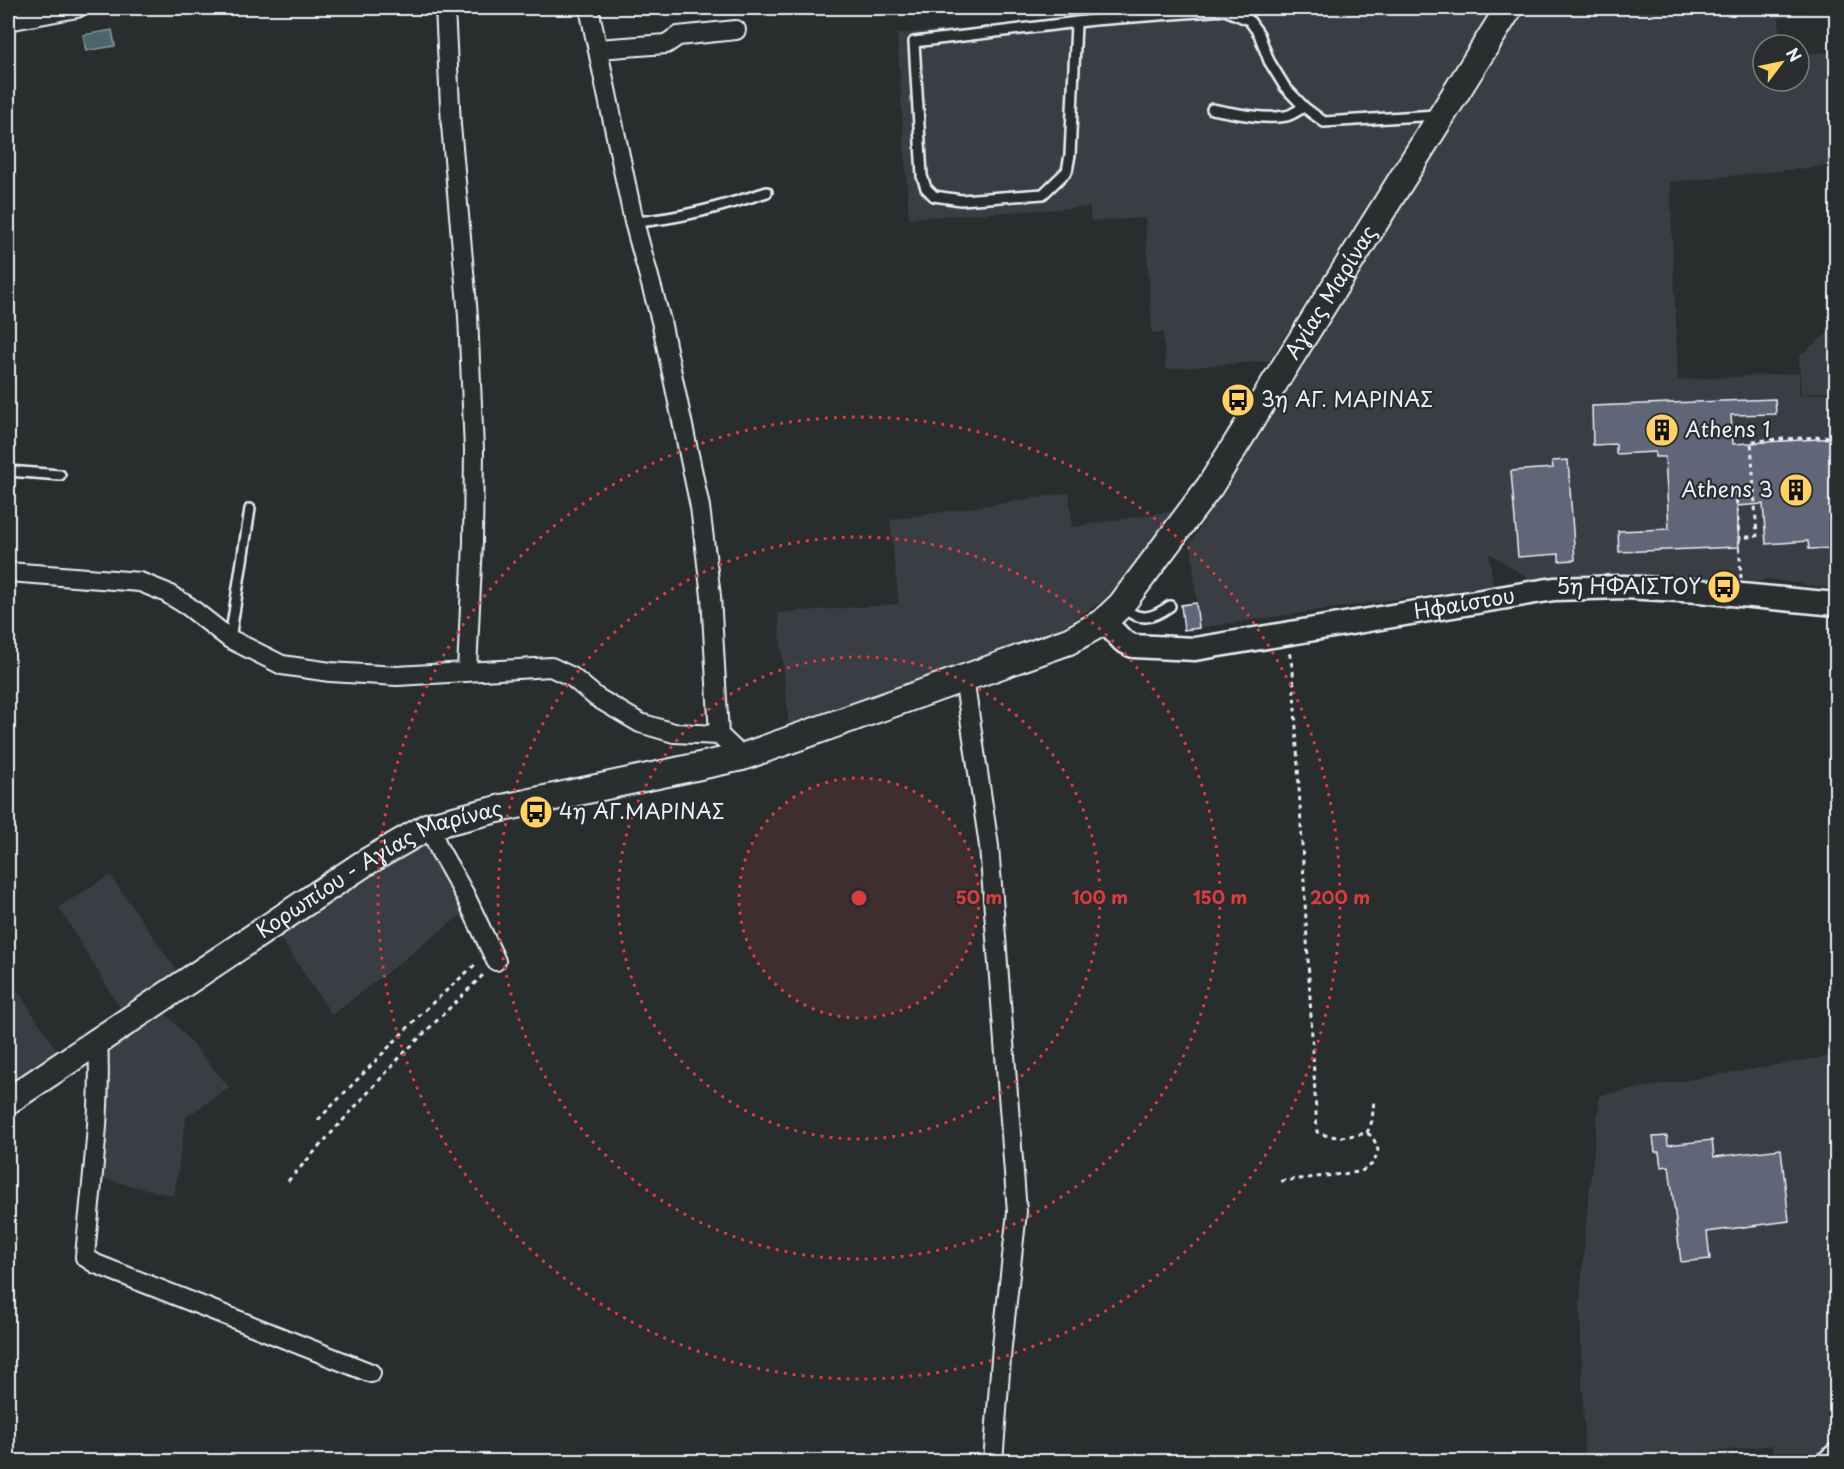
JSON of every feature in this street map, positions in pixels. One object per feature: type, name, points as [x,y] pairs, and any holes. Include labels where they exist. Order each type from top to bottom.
[{"type":"main road","name":"Αγίας Μαρίνας","points":[[964,678],[1069,640],[1113,613],[1210,486],[1509,8]]},
{"type":"main road","name":"Κορωπίου - Αγίας Μαρίνας","points":[[8,1101],[363,864],[429,826],[742,757],[964,678]]},
{"type":"street","points":[[8,21],[77,8]]},
{"type":"street","points":[[446,8],[451,125],[468,316],[474,450],[473,542],[467,671]]},
{"type":"street","points":[[590,8],[634,222],[661,321],[700,507],[711,596],[719,735]]},
{"type":"street","points":[[598,49],[666,44],[678,36],[736,30]]},
{"type":"street","points":[[8,572],[140,582],[165,592],[188,606],[230,639],[282,665],[330,672],[397,676],[551,667],[572,677],[596,697],[640,723],[674,733],[719,735],[742,757]]},
{"type":"street","name":"Ηφαίστου","points":[[1113,613],[1123,641],[1134,646],[1203,648],[1554,589],[1624,587],[1699,591],[1836,604]]},
{"type":"street","points":[[964,678],[989,846],[1017,1212],[1002,1346],[993,1461]]},
{"type":"street","points":[[429,826],[494,957]]},
{"type":"street","points":[[98,1040],[100,1069],[85,1257],[96,1264],[370,1373]]},
{"type":"lane","points":[[1076,24],[1070,155],[1067,171],[1043,194],[961,200],[934,196],[926,188],[922,176],[914,42],[1076,24],[1225,10],[1249,20],[1259,34],[1269,61],[1285,87],[1304,107],[1324,122],[1442,115]]},
{"type":"lane","points":[[1212,109],[1229,113],[1278,117],[1289,116],[1304,107]]},
{"type":"lane","points":[[634,222],[692,214],[767,192]]},
{"type":"lane","points":[[8,471],[60,475]]},
{"type":"lane","points":[[230,639],[250,509]]},
{"type":"lane","points":[[1113,613],[1145,617],[1162,612],[1170,606]]},
{"type":"lane","points":[[1818,1461],[1833,1449]]},
{"type":"path","points":[[1739,538],[1756,536],[1751,441],[1836,436]]},
{"type":"path","points":[[1741,581],[1736,491],[1754,490]]},
{"type":"path","points":[[1281,1181],[1360,1172],[1374,1162],[1378,1150],[1373,1137],[1367,1133],[1346,1137],[1317,1132],[1293,671],[1284,635]]},
{"type":"path","points":[[318,1120],[467,970],[494,957]]},
{"type":"path","points":[[288,1181],[494,957]]},
{"type":"path","points":[[1367,1133],[1372,1121],[1374,1100]]},
{"type":"shaded area","points":[[1196,8],[1497,8],[1269,361],[1166,369],[1163,332],[1152,333],[1145,218],[1091,221],[1090,207],[909,218],[897,34]]},
{"type":"shaded area","points":[[1525,8],[1836,8],[1836,10],[1779,18],[1780,33],[1751,33],[1751,93],[1811,93],[1811,53],[1836,52],[1836,165],[1670,182],[1678,380],[1799,373],[1799,395],[1836,393],[1836,589],[1766,579],[1758,582],[1587,574],[1531,580],[1489,553],[1493,585],[1199,628],[1191,542],[1486,74]]},
{"type":"shaded area","points":[[1836,214],[1836,390],[1801,394],[1799,356],[1835,328],[1827,223]]},
{"type":"shaded area","points":[[1069,493],[1072,527],[1175,511],[1146,555],[1122,584],[1099,603],[1064,626],[1024,643],[789,726],[778,613],[899,604],[890,520]]},
{"type":"shaded area","points":[[431,841],[470,908],[332,1015],[277,933],[404,853]]},
{"type":"shaded area","points":[[110,875],[177,971],[120,1008],[59,907]]},
{"type":"shaded area","points":[[8,976],[58,1052],[8,1085]]},
{"type":"shaded area","points":[[163,1010],[229,1087],[186,1117],[174,1196],[101,1178],[108,1078],[107,1046]]},
{"type":"shaded area","points":[[1836,1055],[1836,1461],[1773,1461],[1772,1445],[1660,1458],[1652,1461],[1585,1462],[1580,1305],[1586,1223],[1600,1095]]},
{"type":"water","points":[[112,30],[115,46],[86,51],[83,35]]},
{"type":"building","points":[[1775,399],[1776,414],[1731,415],[1733,444],[1836,438],[1836,548],[1809,549],[1808,541],[1766,544],[1763,504],[1737,506],[1739,547],[1619,552],[1618,531],[1669,529],[1665,457],[1655,457],[1655,452],[1616,454],[1616,444],[1593,445],[1592,406]]},
{"type":"building","points":[[1568,460],[1575,560],[1559,561],[1559,554],[1518,557],[1511,471],[1553,468],[1552,461]]},
{"type":"building","points":[[1196,603],[1199,628],[1184,630],[1181,605]]},
{"type":"building","points":[[1667,1136],[1668,1145],[1712,1140],[1714,1157],[1781,1149],[1789,1221],[1707,1232],[1710,1259],[1681,1262],[1669,1166],[1661,1167],[1659,1152],[1655,1152],[1653,1137]]},
{"type":"place","name":"3η ΑΓ. ΜΑΡΙΝΑΣ","points":[[1238,400]]},
{"type":"place","name":"Athens 1","points":[[1662,430]]},
{"type":"place","name":"Athens 3","points":[[1796,490]]},
{"type":"place","name":"5η ΗΦΑΙΣΤΟΥ","points":[[1724,587]]},
{"type":"place","name":"4η ΑΓ.ΜΑΡΙΝΑΣ","points":[[536,812]]}]
